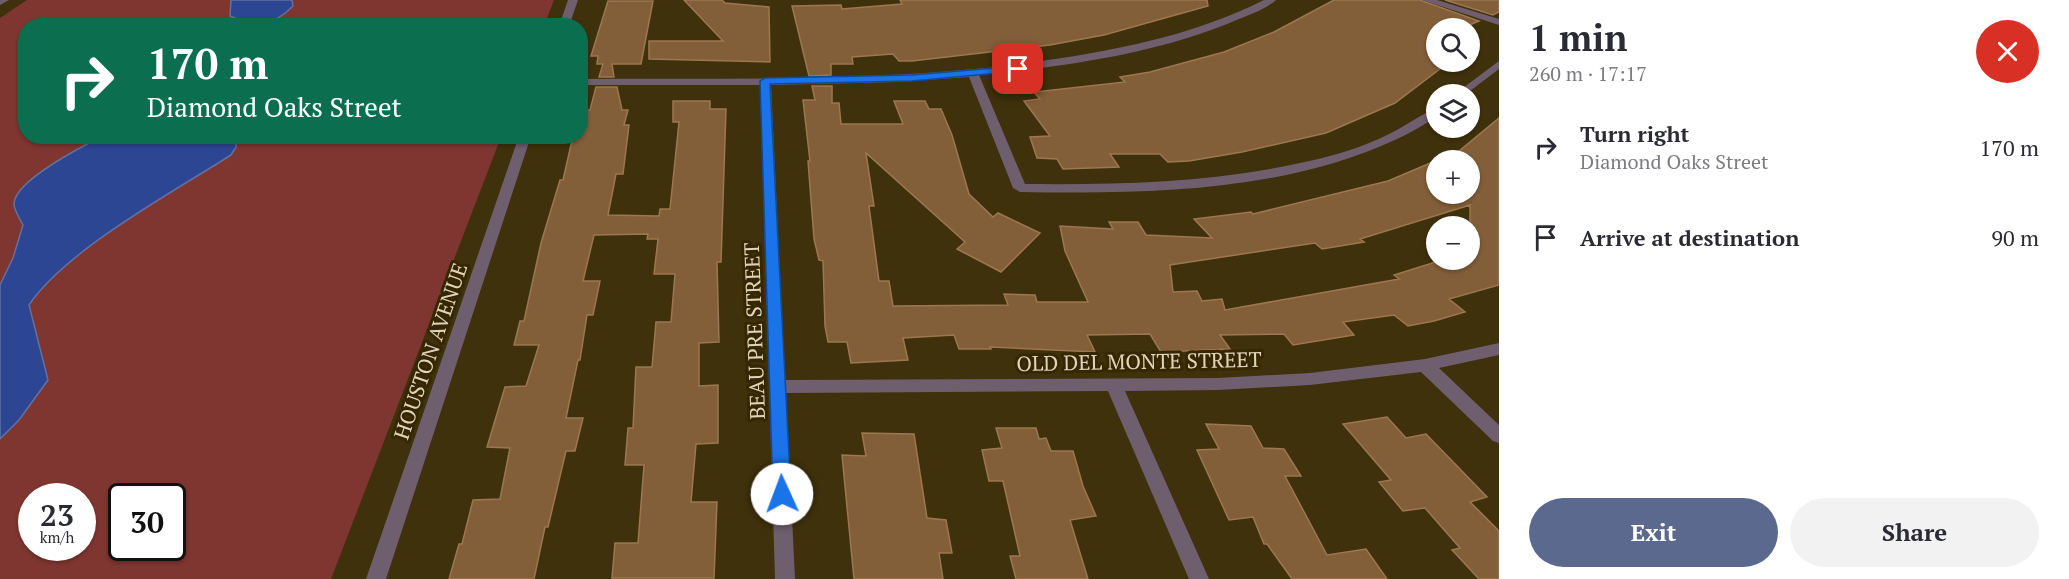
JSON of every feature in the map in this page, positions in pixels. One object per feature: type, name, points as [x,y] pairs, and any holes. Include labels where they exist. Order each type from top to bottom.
[{"type":"street","points":[[567,18],[573,0]]},
{"type":"street","points":[[588,82],[869,80],[973,74],[1053,64],[1147,45],[1227,21],[1271,0]]},
{"type":"street","points":[[1427,0],[1499,22]]},
{"type":"street","points":[[1473,84],[1499,64]]},
{"type":"street","points":[[973,74],[1020,188],[1145,187],[1266,174],[1362,148],[1400,133],[1426,118]]},
{"type":"street","name":"BEAU PRE STREET","points":[[765,81],[785,579]]},
{"type":"street","name":"HOUSTON AVENUE","points":[[376,579],[522,144]]},
{"type":"street","name":"OLD DEL MONTE STREET","points":[[777,387],[1114,385],[1310,379],[1425,365],[1499,349]]},
{"type":"street","points":[[1425,365],[1499,436]]},
{"type":"street","points":[[1114,385],[1199,579]]},
{"type":"shaded area","points":[[27,0],[554,0],[547,18],[18,18],[18,144],[498,144],[331,579],[0,579],[0,18]]},
{"type":"water","points":[[231,0],[292,0],[293,6],[278,18],[234,18],[230,16]]},
{"type":"water","points":[[88,144],[236,144],[231,155],[151,204],[94,243],[46,284],[29,305],[48,380],[19,420],[0,439],[0,285],[13,258],[23,225],[14,204],[17,195],[25,185],[51,165]]},
{"type":"building","points":[[684,0],[722,0],[725,3],[769,7],[770,62],[649,59],[649,41],[723,41]]},
{"type":"building","points":[[900,0],[1207,0],[1208,6],[1104,35],[1050,45],[912,61],[899,61],[893,54],[852,57],[853,64],[831,64],[831,75],[809,76],[792,6],[841,5],[842,9],[902,4]]},
{"type":"building","points":[[1334,0],[1420,0],[1471,18],[1426,18],[1426,72],[1436,72],[1395,103],[1326,133],[1189,161],[1168,162],[1160,154],[1110,154],[1119,167],[1063,169],[1057,159],[1037,158],[1030,137],[1050,136],[1024,101],[1040,99],[1034,92],[1125,82],[1120,77],[1150,72],[1224,52],[1274,32]]},
{"type":"building","points":[[1445,0],[1499,0],[1499,12],[1493,15]]},
{"type":"building","points":[[608,1],[653,1],[641,64],[612,64],[614,77],[599,77],[603,64],[597,64],[598,56],[591,56]]},
{"type":"building","points":[[812,86],[832,86],[832,103],[839,103],[841,124],[903,124],[894,101],[925,101],[929,109],[941,109],[952,135],[969,194],[993,217],[998,213],[1040,233],[1001,272],[957,249],[965,242],[866,153],[874,206],[869,206],[879,281],[889,281],[893,306],[1008,305],[1004,294],[1035,295],[1037,302],[1088,302],[1065,251],[1060,226],[1113,229],[1109,222],[1138,222],[1146,235],[1212,238],[1194,219],[1251,212],[1253,214],[1388,181],[1426,165],[1426,204],[1480,204],[1480,150],[1460,150],[1475,138],[1480,138],[1480,134],[1499,118],[1499,285],[1449,299],[1465,312],[1408,326],[1394,315],[1343,322],[1354,335],[1293,345],[1284,334],[1220,335],[1230,349],[1161,352],[1150,334],[1087,335],[1095,352],[990,347],[991,349],[959,349],[954,335],[903,338],[908,360],[851,363],[847,342],[828,342],[825,326],[823,261],[819,260],[814,239],[808,161],[810,161],[803,100],[815,100]],"holes":[[[1470,205],[1470,216],[1480,216],[1480,270],[1426,270],[1426,265],[1394,275],[1399,279],[1225,310],[1222,299],[1202,301],[1197,291],[1173,292],[1170,265],[1315,243],[1322,249],[1364,242],[1360,239],[1426,219],[1426,216],[1434,216]]]},
{"type":"building","points":[[596,87],[617,87],[622,110],[628,110],[624,125],[629,125],[623,174],[616,174],[608,215],[659,216],[660,209],[670,209],[679,122],[673,122],[673,101],[710,101],[710,109],[726,109],[721,262],[717,262],[719,342],[699,343],[699,386],[718,385],[718,443],[696,444],[691,502],[717,502],[714,578],[612,578],[615,543],[638,543],[644,465],[625,465],[628,428],[633,428],[636,367],[652,367],[656,322],[671,322],[675,274],[654,274],[658,239],[647,239],[648,234],[594,235],[583,281],[600,281],[593,315],[587,315],[580,360],[578,360],[566,418],[583,418],[575,451],[566,451],[548,527],[545,527],[534,579],[449,579],[459,544],[462,544],[473,500],[500,499],[510,448],[487,447],[505,387],[526,386],[539,345],[514,345],[520,321],[524,321],[541,243],[560,180],[563,180],[571,144],[588,144],[588,110],[590,110]]},
{"type":"building","points":[[1387,417],[1406,438],[1426,434],[1487,497],[1470,502],[1499,531],[1499,579],[1479,579],[1452,550],[1460,548],[1425,508],[1403,511],[1379,482],[1391,480],[1343,424]]},
{"type":"building","points":[[1206,424],[1251,426],[1263,448],[1284,449],[1301,476],[1285,476],[1327,555],[1366,549],[1387,579],[1292,579],[1267,544],[1264,544],[1253,517],[1229,520],[1197,450],[1219,449]]},
{"type":"building","points":[[996,428],[1036,428],[1039,439],[1046,438],[1051,451],[1073,451],[1083,486],[1096,516],[1070,520],[1088,579],[1016,579],[1010,556],[1020,556],[1003,481],[989,481],[982,450],[1002,448]]},
{"type":"building","points":[[862,433],[914,434],[927,518],[946,520],[952,553],[939,553],[943,579],[854,579],[842,455],[866,456]]},
{"type":"route","points":[[782,494],[765,81],[858,81],[1018,69]]}]
